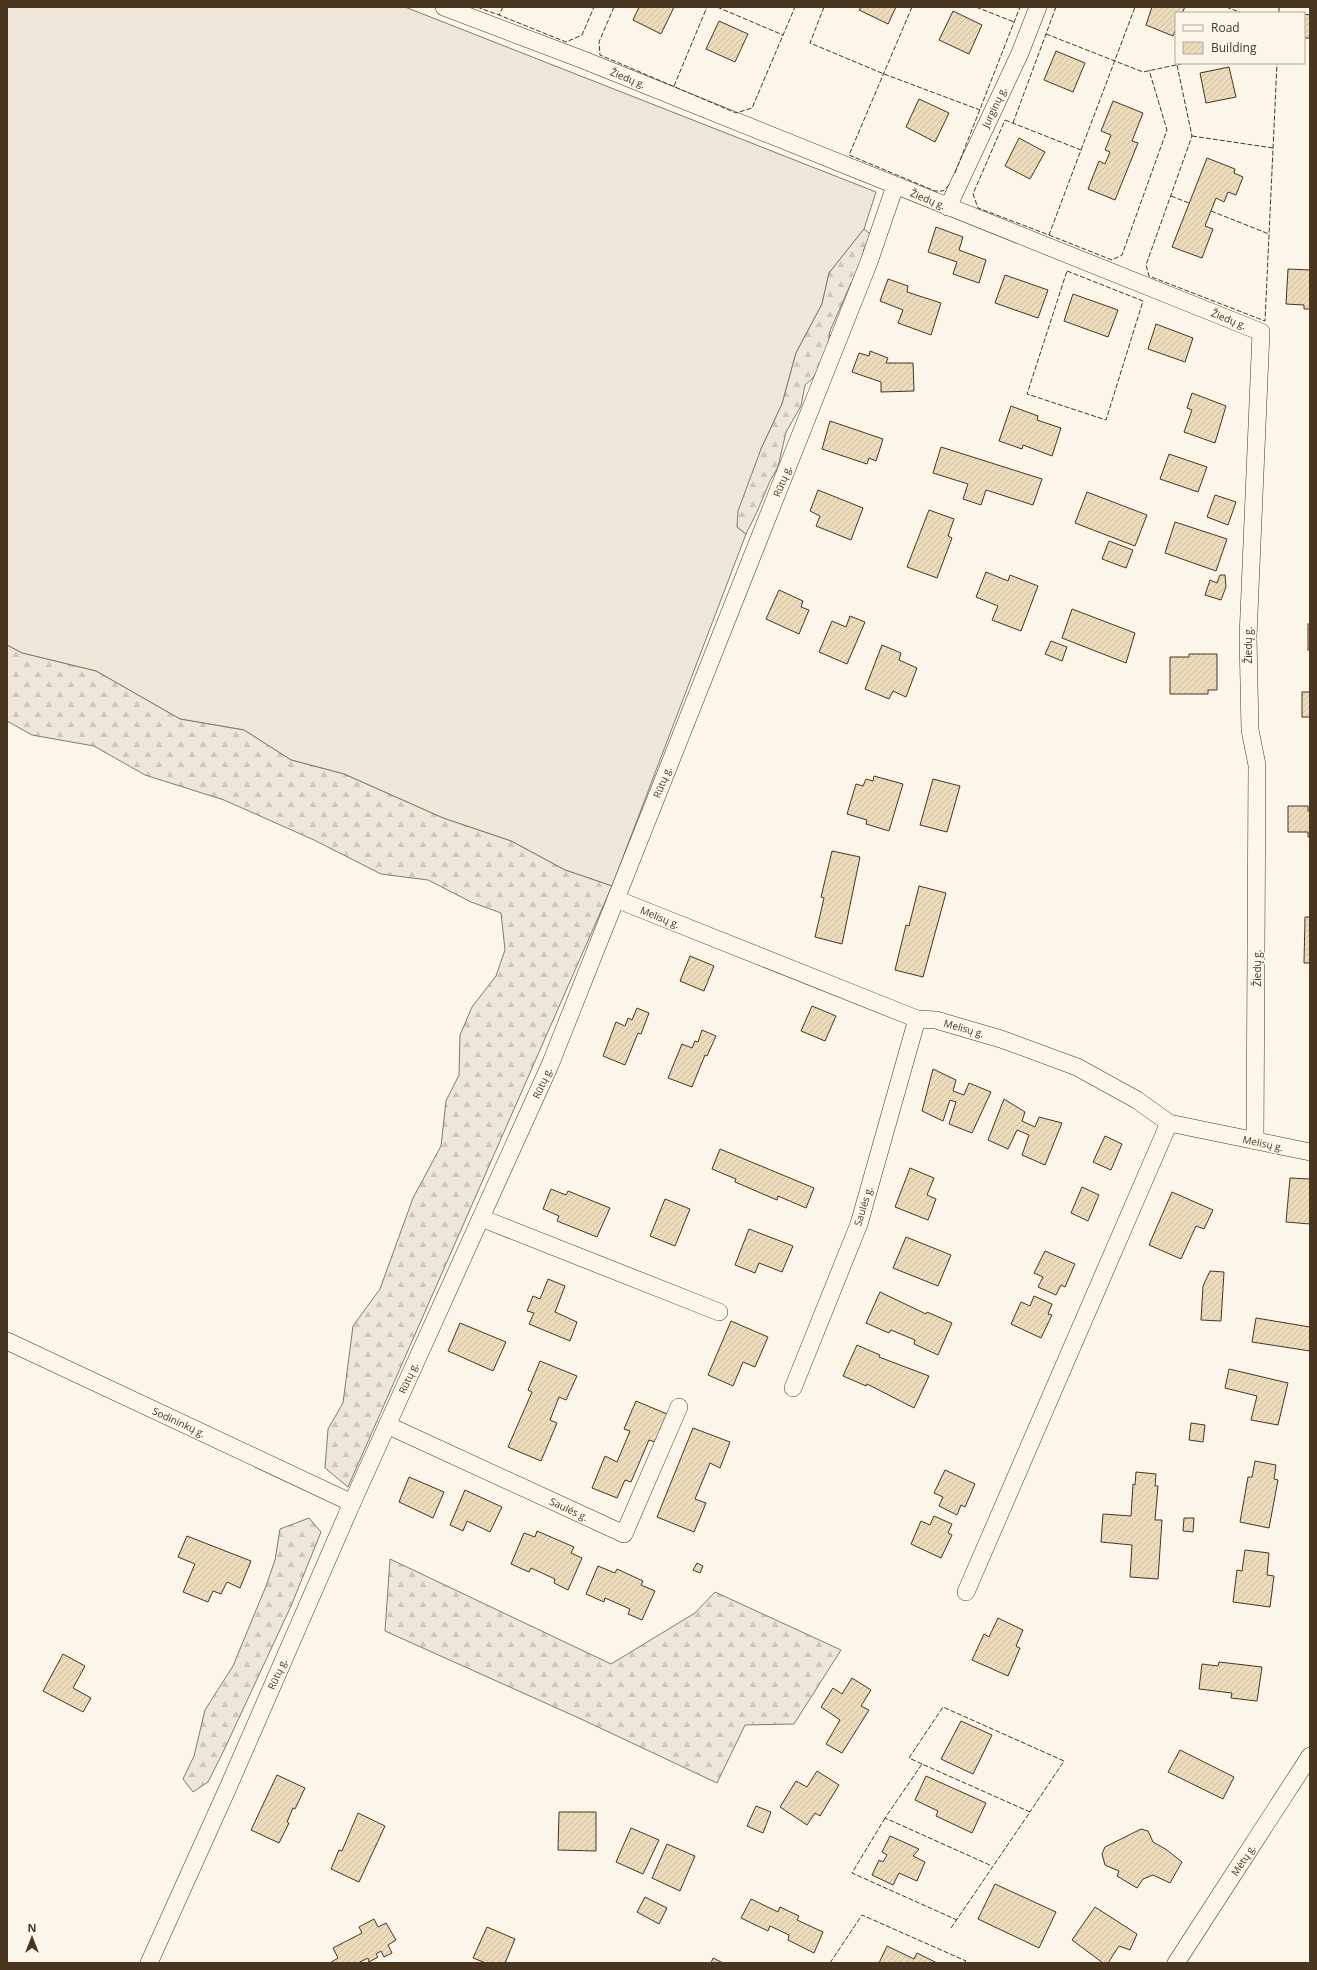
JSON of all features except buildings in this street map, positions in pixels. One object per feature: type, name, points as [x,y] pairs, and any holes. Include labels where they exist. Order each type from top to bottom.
[{"type":"street","name":"Žiedų g.","points":[[444,7],[581,59],[1261,332],[1248,637],[1250,730],[1257,765],[1255,1141]]},
{"type":"street","name":"Jurginų g.","points":[[948,207],[1020,53],[1038,7]]},
{"type":"street","name":"Rūtų g.","points":[[149,1963],[227,1790],[352,1503],[550,1065],[869,262],[896,186]]},
{"type":"street","name":"Melisų g.","points":[[616,899],[917,1019],[936,1020],[1001,1039],[1077,1067],[1137,1100],[1169,1123],[1310,1152]]},
{"type":"street","name":"Saulės g.","points":[[793,1388],[859,1224],[917,1019]]},
{"type":"street","points":[[966,1592],[1169,1123]]},
{"type":"street","points":[[481,1218],[719,1312]]},
{"type":"street","name":"Sodininkų g.","points":[[7,1340],[352,1503]]},
{"type":"street","name":"Saulės g.","points":[[387,1425],[624,1534],[679,1407]]},
{"type":"street","name":"Mėtų g.","points":[[1176,1963],[1310,1756]]},
{"type":"green space","points":[[7,7],[405,7],[876,192],[864,229],[829,273],[822,304],[796,353],[782,404],[761,449],[737,527],[746,534],[612,886],[565,870],[511,841],[443,818],[344,774],[291,760],[244,730],[180,719],[96,671],[22,653],[7,645]]},
{"type":"green space","points":[[864,229],[873,236],[864,249],[861,267],[851,283],[830,331],[827,353],[813,378],[805,385],[801,406],[786,432],[778,467],[746,534],[737,527],[738,511],[761,449],[782,404],[796,353],[822,304],[829,273]]},
{"type":"green space","points":[[7,645],[22,653],[96,671],[180,719],[244,730],[291,760],[344,774],[443,818],[511,841],[565,870],[612,886],[348,1487],[325,1468],[328,1429],[343,1403],[353,1326],[380,1289],[413,1198],[441,1146],[446,1101],[459,1075],[460,1035],[472,1007],[496,976],[505,950],[501,913],[471,902],[428,880],[381,874],[314,840],[224,800],[145,775],[94,746],[32,735],[7,721]]},
{"type":"green space","points":[[309,1518],[321,1532],[291,1606],[208,1782],[193,1792],[183,1779],[194,1756],[205,1710],[233,1666],[266,1586],[275,1560],[280,1529]]},
{"type":"green space","points":[[390,1559],[611,1664],[695,1613],[715,1592],[841,1650],[794,1724],[745,1725],[717,1783],[581,1719],[385,1631]]},
{"type":"fence","points":[[477,7],[499,15]]},
{"type":"fence","points":[[503,7],[499,15],[566,42],[582,35],[594,7]]},
{"type":"fence","points":[[614,7],[599,42],[600,55],[736,113],[752,108],[795,7]]},
{"type":"fence","points":[[674,86],[707,7]]},
{"type":"fence","points":[[717,7],[783,35]]},
{"type":"fence","points":[[824,7],[810,43],[884,74],[980,110]]},
{"type":"fence","points":[[912,7],[849,155],[935,191],[943,191],[950,184]]},
{"type":"fence","points":[[976,7],[1014,22]]},
{"type":"fence","points":[[955,173],[1020,7]]},
{"type":"fence","points":[[1013,123],[1056,7]]},
{"type":"fence","points":[[1081,150],[1135,7]]},
{"type":"fence","points":[[1226,7],[1239,12]]},
{"type":"fence","points":[[1279,7],[1279,12]]},
{"type":"fence","points":[[1046,34],[1143,72],[1180,64]]},
{"type":"fence","points":[[1177,65],[1192,136],[1146,265],[1149,276],[1265,321],[1277,64]]},
{"type":"fence","points":[[1049,235],[1112,260],[1122,255],[1167,130],[1149,70]]},
{"type":"fence","points":[[1005,120],[1081,150],[1049,235],[978,208],[973,194],[1005,120]]},
{"type":"fence","points":[[1192,136],[1273,148]]},
{"type":"fence","points":[[1171,196],[1189,203]]},
{"type":"fence","points":[[1211,211],[1269,234]]},
{"type":"fence","points":[[1067,271],[1143,301],[1106,420],[1027,394],[1067,271]]},
{"type":"fence","points":[[922,1764],[909,1758],[943,1707],[1064,1761],[1030,1812]]},
{"type":"fence","points":[[951,1928],[1030,1812],[922,1764],[885,1818],[992,1866]]},
{"type":"fence","points":[[885,1818],[852,1873],[957,1920]]},
{"type":"fence","points":[[830,1963],[862,1915],[966,1961],[964,1963]]}]
